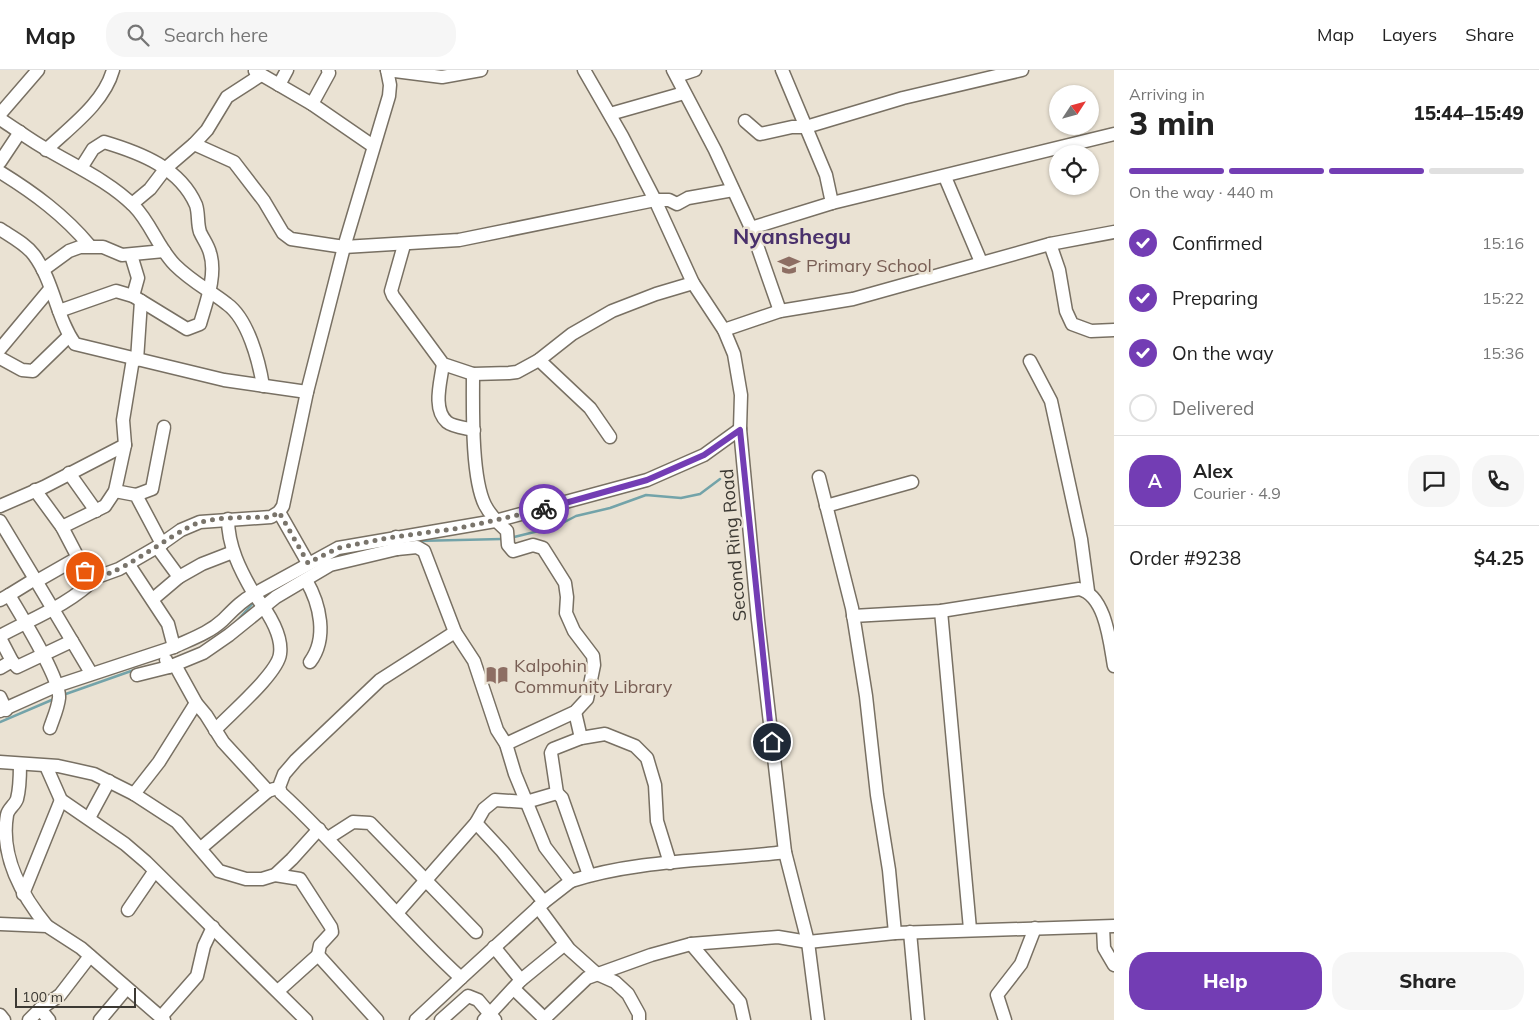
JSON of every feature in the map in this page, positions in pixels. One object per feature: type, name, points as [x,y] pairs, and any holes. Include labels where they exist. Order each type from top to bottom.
[{"type":"street","points":[[0,114],[38,70]]},
{"type":"street","points":[[46,150],[97,100],[113,70]]},
{"type":"street","points":[[279,85],[287,70]]},
{"type":"street","points":[[312,104],[328,70]]},
{"type":"street","points":[[72,641],[17,667],[0,637],[52,610],[83,590],[97,577],[129,565],[181,530],[200,522],[271,517],[279,512],[283,506],[307,392],[344,247],[389,96],[390,85],[387,70],[442,77],[481,70]]},
{"type":"street","name":"Second Ring Road","points":[[584,70],[610,114],[655,200],[693,283],[724,330],[738,372],[741,395],[740,430],[758,620],[785,852],[808,942],[818,1020]]},
{"type":"street","points":[[695,70],[675,73],[716,150],[751,228],[780,311]]},
{"type":"street","points":[[782,70],[826,175],[832,203]]},
{"type":"street","points":[[745,121],[760,134],[792,127],[806,127],[903,98],[1022,70]]},
{"type":"street","points":[[132,204],[150,189],[166,168],[207,130],[227,96],[258,72],[312,104],[373,146]]},
{"type":"street","points":[[610,114],[684,93]]},
{"type":"street","points":[[0,119],[46,150],[81,168],[132,204],[140,212],[164,251],[183,272],[208,293],[228,304],[242,323],[260,366],[263,386]]},
{"type":"street","points":[[0,162],[20,132]]},
{"type":"street","points":[[751,228],[832,203],[945,177],[1114,134]]},
{"type":"street","points":[[59,311],[116,291],[137,298],[187,329],[200,324],[208,293],[211,255],[200,231],[196,205],[180,181],[166,168],[138,152],[104,142],[93,149],[81,168]]},
{"type":"street","points":[[194,144],[234,162],[264,201],[283,233],[291,239],[344,247],[404,245],[473,238],[655,200],[669,200],[677,204],[688,198],[733,190]]},
{"type":"street","points":[[0,172],[38,196],[75,228],[90,246]]},
{"type":"street","points":[[945,177],[981,262]]},
{"type":"street","points":[[0,229],[33,254],[44,270],[69,336],[75,344],[224,380],[307,392]]},
{"type":"street","points":[[724,330],[780,311],[853,299],[1050,244],[1114,232]]},
{"type":"street","points":[[1050,244],[1059,270],[1064,302],[1072,324],[1091,331],[1114,330]]},
{"type":"street","points":[[404,245],[391,291],[392,296],[442,364],[473,374],[517,372],[540,360],[572,334],[604,315],[656,294],[693,283]]},
{"type":"street","points":[[44,270],[69,251],[90,246],[103,247],[122,255],[164,251]]},
{"type":"street","points":[[62,527],[105,506],[115,491],[125,445],[123,420],[135,359],[138,278],[131,255]]},
{"type":"street","points":[[0,349],[50,289]]},
{"type":"street","points":[[0,358],[22,370],[33,371],[69,336]]},
{"type":"street","points":[[540,360],[590,408],[610,437]]},
{"type":"street","points":[[1030,361],[1051,401],[1081,539],[1088,591]]},
{"type":"street","points":[[442,364],[438,403],[441,415],[448,423],[474,430]]},
{"type":"street","points":[[473,374],[474,430],[480,492],[485,505],[496,521],[507,531],[508,545],[513,551],[533,545],[543,548],[565,583],[568,597],[566,613],[574,631],[593,656],[594,665],[587,699],[575,712],[506,744]]},
{"type":"street","points":[[115,491],[136,495],[152,488],[164,427]]},
{"type":"street","points":[[0,697],[3,710],[57,691],[91,674],[203,653],[230,635],[258,599],[308,563],[338,548],[396,542],[496,521],[647,480],[704,455],[740,430]]},
{"type":"street","points":[[0,506],[125,445]]},
{"type":"street","points":[[69,473],[96,511]]},
{"type":"street","points":[[819,477],[853,616],[866,696],[877,795],[890,870],[895,933]]},
{"type":"street","points":[[826,506],[912,482]]},
{"type":"street","points":[[35,490],[62,527],[85,571],[90,576],[97,577]]},
{"type":"street","points":[[136,495],[160,545],[179,577]]},
{"type":"street","points":[[279,512],[308,563]]},
{"type":"street","points":[[215,730],[276,668],[281,653],[279,642],[258,599],[242,573],[228,531],[228,519]]},
{"type":"street","points":[[0,521],[91,674]]},
{"type":"street","points":[[137,675],[169,658],[207,632],[238,604],[276,596],[330,565],[396,542],[417,547],[424,551],[455,632],[474,661],[497,730],[506,744],[526,802],[549,855],[571,881]]},
{"type":"street","points":[[153,599],[179,577],[202,564],[234,552]]},
{"type":"street","points":[[50,728],[57,691],[43,654],[26,622],[4,598],[79,558]]},
{"type":"street","points":[[129,565],[168,624],[169,658],[196,703],[223,742],[324,833],[396,913],[461,978]]},
{"type":"street","points":[[306,580],[313,592],[319,613],[317,652],[310,662]]},
{"type":"street","points":[[853,616],[941,611],[1079,589],[1088,591],[1095,598],[1106,623],[1114,666]]},
{"type":"street","points":[[941,611],[970,930]]},
{"type":"street","points":[[201,848],[273,789],[296,760],[380,680],[455,632]]},
{"type":"street","points":[[0,668],[12,661]]},
{"type":"street","points":[[134,794],[159,762],[196,703]]},
{"type":"street","points":[[575,712],[581,738]]},
{"type":"street","points":[[590,875],[562,798],[557,793],[551,753],[553,749],[581,738],[605,734],[635,746],[647,758],[655,785],[657,821],[670,863]]},
{"type":"street","points":[[0,762],[81,770],[109,781],[134,794],[177,822],[219,871],[231,876],[262,879],[274,875],[324,833],[353,822],[370,823],[476,932]]},
{"type":"street","points":[[20,764],[16,801],[7,812],[3,860],[23,894],[47,926],[67,938],[90,956],[162,1019],[197,976],[204,946],[213,928]]},
{"type":"street","points":[[46,766],[61,800],[125,844],[306,1020]]},
{"type":"street","points":[[89,818],[109,781]]},
{"type":"street","points":[[396,913],[476,823],[484,809],[496,800],[526,802],[557,793]]},
{"type":"street","points":[[23,894],[61,800]]},
{"type":"street","points":[[0,808],[16,801]]},
{"type":"street","points":[[476,823],[502,851],[541,904],[565,944],[597,974],[615,982],[628,994],[639,1014],[639,1020]]},
{"type":"street","points":[[416,1020],[541,904],[571,881],[590,875],[670,863],[785,852]]},
{"type":"street","points":[[128,910],[154,872]]},
{"type":"street","points":[[274,875],[300,879],[331,927],[332,932],[320,944],[318,955],[278,991]]},
{"type":"street","points":[[0,924],[47,926]]},
{"type":"street","points":[[494,947],[544,1020],[583,982],[597,974],[691,944],[778,937],[808,942],[910,932],[1108,926],[1104,948],[1114,965]]},
{"type":"street","points":[[1005,1020],[998,995],[1021,964],[1036,928]]},
{"type":"street","points":[[910,932],[918,1020]]},
{"type":"street","points":[[429,1007],[441,1020],[468,996],[474,997],[490,1018],[518,984],[565,944]]},
{"type":"street","points":[[691,944],[740,1002],[744,1020]]},
{"type":"street","points":[[318,955],[377,1020]]},
{"type":"street","points":[[29,1020],[40,1009],[60,995],[90,956]]},
{"type":"street","points":[[100,1020],[126,989]]},
{"type":"street","points":[[40,1009],[49,1020]]},
{"type":"street","points":[[0,1015],[4,1020]]},
{"type":"waterway","points":[[510,538],[555,527],[576,516],[610,508],[646,495],[681,498],[700,494],[720,479]]},
{"type":"waterway","points":[[416,541],[502,539]]},
{"type":"waterway","points":[[338,557],[349,552]]},
{"type":"waterway","points":[[236,622],[254,602]]},
{"type":"waterway","points":[[63,695],[134,670]]},
{"type":"waterway","points":[[0,722],[54,699]]},
{"type":"waterway","points":[[19,919],[36,919]]},
{"type":"way so far","points":[[85,571],[90,576],[97,577],[129,565],[181,530],[200,522],[271,517],[279,512],[308,563],[338,548],[364,542],[460,528],[544,509]]},
{"type":"place","name":"Primary School","points":[[789,265]]},
{"type":"place","name":"Kalpohin Community Library","points":[[497,675]]},
{"type":"district","name":"Nyanshegu","points":[[792,236]]},
{"type":"route","points":[[544,509],[647,480],[704,455],[740,430],[772,742]]}]
